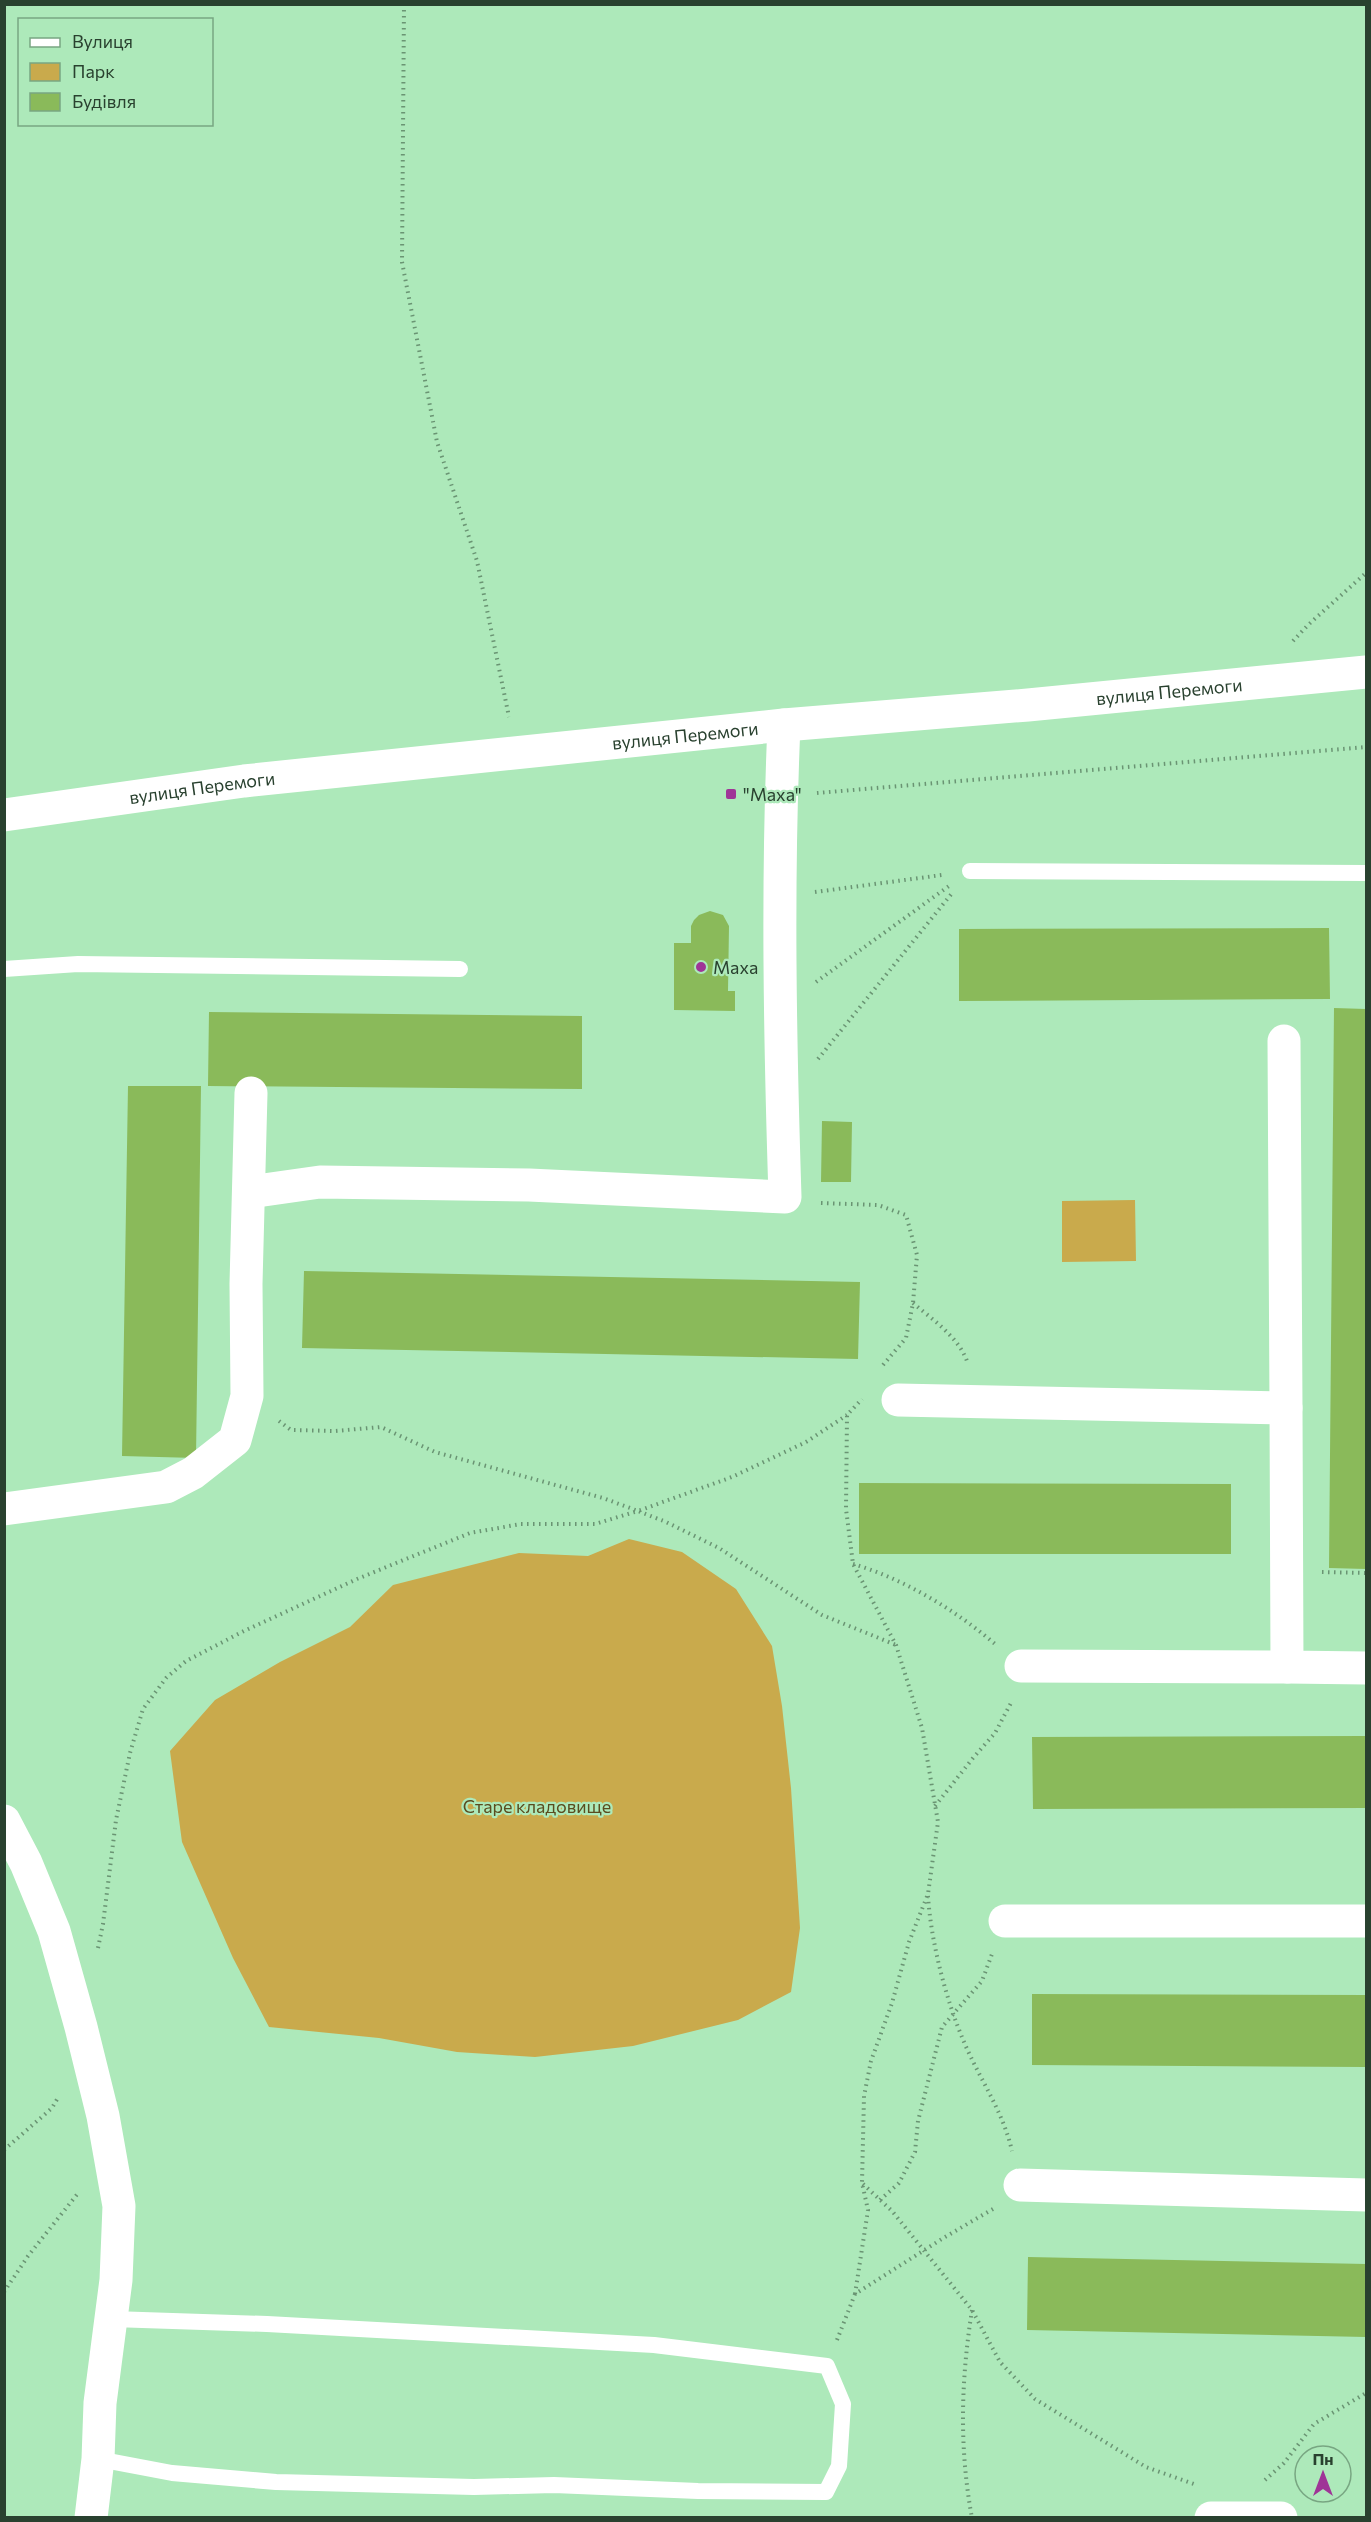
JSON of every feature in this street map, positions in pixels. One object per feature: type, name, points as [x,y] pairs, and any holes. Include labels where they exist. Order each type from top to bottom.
[{"type":"street","name":"вулиця Перемоги","points":[[4,815],[244,781],[784,725],[1366,672]]},
{"type":"street","points":[[249,1192],[320,1182],[529,1185],[785,1197],[779,1009],[779,897],[784,725]]},
{"type":"street","points":[[1284,1041],[1287,1667]]},
{"type":"street","points":[[4,1509],[166,1486],[193,1473],[234,1440],[247,1396],[251,1094]]},
{"type":"street","points":[[898,1400],[1286,1408]]},
{"type":"street","points":[[1021,1666],[1366,1668]]},
{"type":"street","points":[[4,1821],[26,1863],[54,1931],[103,2116],[119,2206],[112,2319],[100,2403],[98,2459],[91,2517]]},
{"type":"street","points":[[1005,1921],[1366,1921]]},
{"type":"street","points":[[1020,2185],[1366,2195]]},
{"type":"street","points":[[1224,2515],[1281,2517]]},
{"type":"lane","points":[[970,871],[1366,873]]},
{"type":"lane","points":[[4,969],[78,964],[460,969]]},
{"type":"lane","points":[[98,2459],[172,2473],[276,2482],[474,2487],[554,2485],[698,2491],[826,2492],[839,2466],[843,2404],[827,2366],[654,2345],[267,2324],[112,2319]]},
{"type":"path","points":[[404,4],[402,262],[438,441],[477,561],[516,753]]},
{"type":"path","points":[[1257,682],[1308,625],[1366,573]]},
{"type":"path","points":[[781,796],[1366,747]]},
{"type":"path","points":[[779,897],[970,871]]},
{"type":"path","points":[[779,1009],[970,871]]},
{"type":"path","points":[[782,1105],[970,871]]},
{"type":"path","points":[[785,1197],[831,1204],[878,1205],[906,1215],[917,1255],[913,1304],[906,1338],[882,1367]]},
{"type":"path","points":[[913,1304],[943,1329],[964,1352],[978,1401]]},
{"type":"path","points":[[96,1959],[103,1924],[116,1820],[130,1753],[143,1709],[166,1678],[186,1661],[244,1631],[357,1579],[410,1560],[470,1533],[521,1524],[595,1524],[732,1477],[806,1442],[846,1415],[867,1394]]},
{"type":"path","points":[[247,1396],[291,1430],[335,1431],[381,1427],[435,1452],[603,1498],[638,1511],[719,1548],[822,1615],[896,1645]]},
{"type":"path","points":[[846,1415],[846,1509],[853,1564],[896,1645],[922,1728],[938,1822],[928,1893],[930,1929],[964,2042],[1007,2129],[1020,2185],[1003,2202],[855,2294]]},
{"type":"path","points":[[853,1564],[885,1574],[935,1602],[976,1628],[1021,1666],[1011,1703],[995,1734],[972,1758],[935,1807]]},
{"type":"path","points":[[827,2366],[855,2294],[868,2210],[862,2183],[864,2096],[867,2079],[909,1942],[928,1893]]},
{"type":"path","points":[[880,2200],[898,2183],[915,2152],[918,2121],[942,2027],[982,1981],[1005,1921]]},
{"type":"path","points":[[4,2150],[52,2108],[62,2091]]},
{"type":"path","points":[[4,2292],[28,2256],[86,2183],[111,2161]]},
{"type":"path","points":[[862,2183],[892,2211],[972,2310],[1000,2362],[1035,2399],[1146,2467],[1200,2486],[1224,2515],[1284,2463],[1314,2424],[1366,2392]]},
{"type":"path","points":[[972,2310],[963,2383],[962,2433],[966,2484],[972,2517]]},
{"type":"green space","points":[[1135,1200],[1136,1261],[1062,1262],[1062,1201]]},
{"type":"green space","name":"Старе кладовище","points":[[629,1539],[682,1552],[736,1589],[772,1646],[782,1706],[791,1788],[800,1928],[791,1992],[738,2020],[633,2046],[535,2057],[457,2052],[379,2038],[269,2027],[233,1958],[182,1842],[170,1751],[215,1700],[280,1662],[350,1627],[393,1585],[519,1553],[588,1556]]},
{"type":"building","name":"Маха","points":[[710,911],[723,915],[729,926],[728,991],[735,991],[735,1011],[674,1010],[674,943],[691,943],[691,926],[694,920],[699,915]]},
{"type":"building","points":[[1329,928],[1330,999],[959,1001],[959,929]]},
{"type":"building","points":[[1334,1008],[1366,1009],[1366,1569],[1329,1568]]},
{"type":"building","points":[[209,1012],[582,1016],[582,1089],[208,1086]]},
{"type":"building","points":[[128,1086],[201,1086],[196,1458],[122,1456]]},
{"type":"building","points":[[822,1121],[852,1122],[851,1182],[821,1182]]},
{"type":"building","points":[[304,1271],[860,1282],[858,1359],[302,1348]]},
{"type":"building","points":[[859,1483],[1231,1484],[1231,1554],[859,1554]]},
{"type":"building","points":[[1366,1736],[1366,1808],[1033,1809],[1032,1737]]},
{"type":"building","points":[[1032,1994],[1366,1995],[1366,2067],[1032,2065]]},
{"type":"building","points":[[1028,2257],[1366,2264],[1366,2337],[1027,2330]]},
{"type":"place","name":"\"Маха\"","points":[[731,794]]},
{"type":"place","name":"Маха","points":[[701,967]]}]
